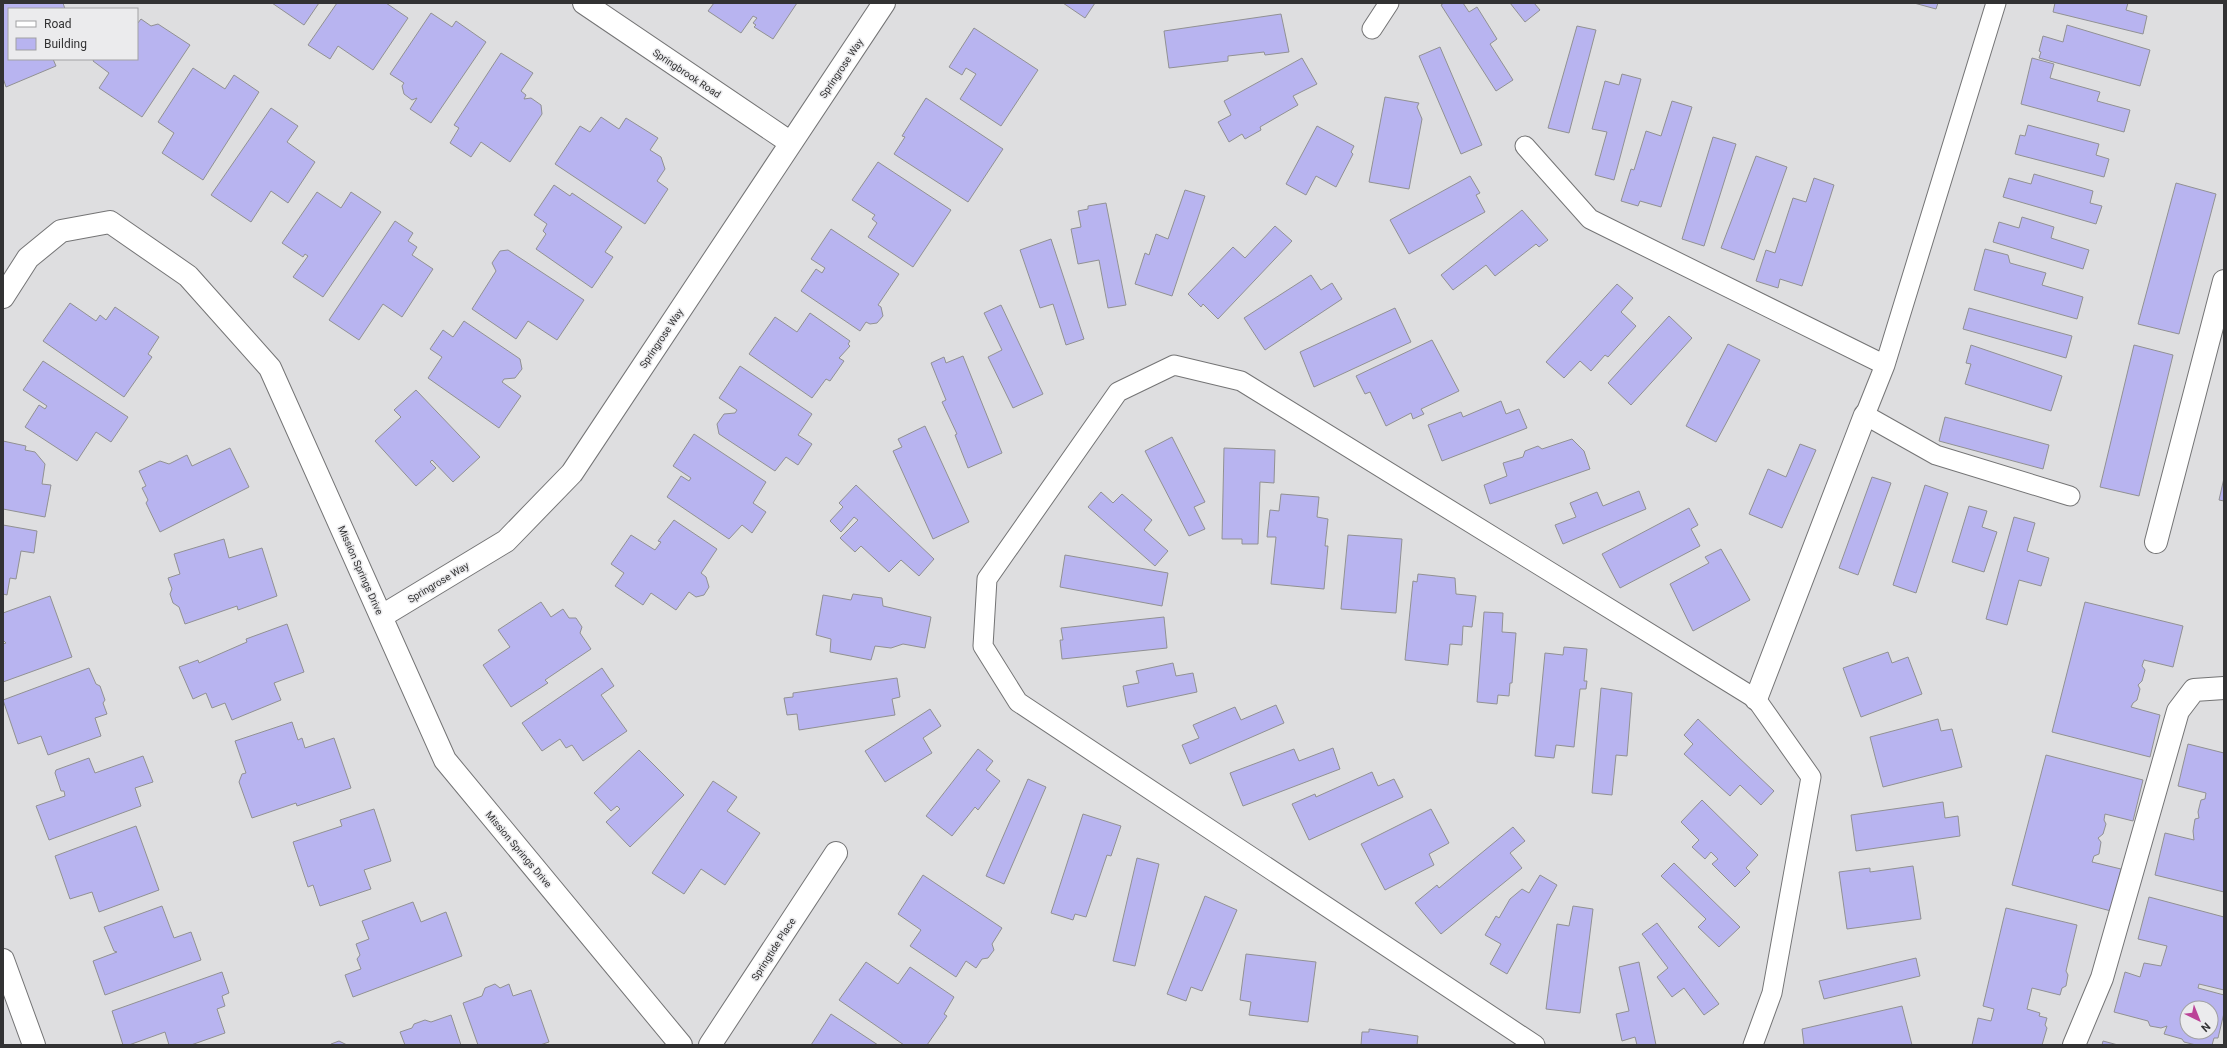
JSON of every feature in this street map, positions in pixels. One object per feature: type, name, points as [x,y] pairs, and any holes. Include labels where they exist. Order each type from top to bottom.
[{"type":"street","name":"Springbrook Road","points":[[584,3],[791,143]]},
{"type":"street","name":"Springrose Way","points":[[382,616],[506,541],[572,473],[884,3]]},
{"type":"street","name":"Mission Springs Drive","points":[[3,297],[28,258],[61,231],[110,222],[188,276],[270,368],[445,760],[681,1045]]},
{"type":"street","points":[[2156,542],[2224,281]]},
{"type":"street","points":[[1756,699],[1865,415]]},
{"type":"street","points":[[2074,1045],[2102,978],[2178,711],[2194,690],[2224,688]]},
{"type":"street","name":"Springtide Place","points":[[710,1045],[836,853]]},
{"type":"street","points":[[3,960],[34,1045]]},
{"type":"lane","points":[[1372,29],[1389,3]]},
{"type":"lane","points":[[1996,3],[1886,366],[1865,415],[1936,455],[2070,496]]},
{"type":"lane","points":[[1525,146],[1590,219],[1886,366]]},
{"type":"lane","points":[[1535,1045],[1018,702],[983,646],[987,579],[1118,392],[1174,365],[1241,382],[1756,699],[1811,777],[1772,993],[1753,1045]]},
{"type":"building","points":[[3,3],[63,3],[65,8],[8,8],[8,60],[53,60],[56,66],[6,87],[3,78]]},
{"type":"building","points":[[272,3],[319,3],[304,25]]},
{"type":"building","points":[[337,3],[386,3],[408,18],[373,70],[338,46],[330,59],[308,45]]},
{"type":"building","points":[[714,3],[797,3],[773,39],[754,27],[756,25],[753,23],[757,18],[753,16],[741,33],[708,11]]},
{"type":"building","points":[[1063,3],[1095,3],[1085,18]]},
{"type":"building","points":[[1444,3],[1463,3],[1469,12],[1477,7],[1497,39],[1490,44],[1513,80],[1496,91],[1441,5]]},
{"type":"building","points":[[1510,3],[1534,3],[1540,10],[1525,22]]},
{"type":"building","points":[[1914,3],[1938,3],[1936,9]]},
{"type":"building","points":[[2055,3],[2128,3],[2126,10],[2147,16],[2143,34],[2053,12]]},
{"type":"building","points":[[431,13],[452,27],[456,21],[486,42],[431,123],[410,109],[417,98],[412,100],[404,94],[402,86],[404,83],[390,74]]},
{"type":"building","points":[[1281,14],[1289,52],[1265,55],[1264,52],[1228,56],[1228,61],[1169,68],[1164,31]]},
{"type":"building","points":[[141,19],[151,26],[158,24],[190,45],[142,117],[99,88],[109,73],[93,61],[138,60],[138,23]]},
{"type":"building","points":[[2067,25],[2150,50],[2140,86],[2039,58],[2041,52],[2039,51],[2043,36],[2063,42]]},
{"type":"building","points":[[1577,26],[1596,30],[1569,133],[1548,128]]},
{"type":"building","points":[[974,28],[1038,70],[1001,126],[960,99],[976,74],[966,68],[962,75],[949,67]]},
{"type":"building","points":[[1440,47],[1482,145],[1461,154],[1419,56]]},
{"type":"building","points":[[501,53],[533,73],[521,91],[526,95],[524,99],[531,98],[541,105],[542,114],[510,162],[481,142],[471,157],[450,143],[459,128],[454,125]]},
{"type":"building","points":[[1302,58],[1317,84],[1293,96],[1298,105],[1260,127],[1261,130],[1245,139],[1242,134],[1229,142],[1218,122],[1231,115],[1224,101]]},
{"type":"building","points":[[2032,58],[2054,64],[2050,78],[2100,92],[2097,101],[2130,110],[2124,132],[2021,104]]},
{"type":"building","points":[[193,68],[225,89],[234,75],[259,92],[203,180],[162,153],[174,133],[158,122]]},
{"type":"building","points":[[1622,74],[1641,79],[1614,180],[1595,175],[1607,132],[1592,129],[1605,81],[1619,85]]},
{"type":"building","points":[[1385,97],[1419,103],[1417,107],[1422,119],[1409,189],[1369,182]]},
{"type":"building","points":[[926,98],[1003,149],[968,202],[894,154],[905,137],[902,136]]},
{"type":"building","points":[[1672,101],[1692,107],[1661,207],[1640,201],[1638,206],[1621,201],[1631,169],[1634,170],[1646,131],[1661,136]]},
{"type":"building","points":[[271,108],[298,126],[287,142],[315,162],[288,203],[271,191],[251,222],[211,195]]},
{"type":"building","points":[[601,117],[619,129],[626,118],[658,138],[650,150],[661,157],[665,169],[657,181],[668,189],[645,224],[555,164],[580,126],[590,132]]},
{"type":"building","points":[[2028,125],[2099,144],[2096,155],[2109,159],[2104,177],[2015,154],[2020,135],[2025,136]]},
{"type":"building","points":[[1317,126],[1354,146],[1351,152],[1353,154],[1336,187],[1316,176],[1306,195],[1286,184]]},
{"type":"building","points":[[1713,137],[1736,144],[1704,246],[1682,239]]},
{"type":"building","points":[[1756,156],[1787,167],[1754,260],[1721,248]]},
{"type":"building","points":[[878,162],[951,210],[913,267],[868,237],[877,223],[872,219],[875,215],[852,200]]},
{"type":"building","points":[[2034,174],[2093,191],[2090,203],[2102,206],[2096,224],[2003,197],[2009,178],[2031,184]]},
{"type":"building","points":[[1470,176],[1480,193],[1476,195],[1485,212],[1409,254],[1390,220]]},
{"type":"building","points":[[1814,178],[1834,185],[1802,286],[1780,279],[1778,288],[1756,281],[1766,250],[1775,253],[1793,198],[1806,202]]},
{"type":"building","points":[[2176,183],[2216,194],[2179,334],[2138,324]]},
{"type":"building","points":[[554,185],[570,196],[572,193],[622,227],[605,252],[613,257],[592,288],[536,249],[546,234],[543,231],[547,224],[534,215]]},
{"type":"building","points":[[1185,190],[1205,196],[1172,296],[1135,284],[1145,253],[1149,255],[1156,234],[1168,239]]},
{"type":"building","points":[[317,192],[341,208],[351,192],[381,212],[323,297],[293,277],[308,256],[305,254],[303,257],[282,243]]},
{"type":"building","points":[[1106,203],[1126,305],[1108,308],[1099,260],[1078,264],[1071,229],[1081,227],[1078,211],[1088,209],[1088,206]]},
{"type":"building","points":[[1522,210],[1548,240],[1539,247],[1536,244],[1495,276],[1486,265],[1453,290],[1441,275]]},
{"type":"building","points":[[2022,217],[2054,227],[2051,238],[2089,250],[2083,269],[1993,242],[1999,222],[2019,228]]},
{"type":"building","points":[[395,221],[413,233],[408,241],[417,247],[412,255],[433,269],[402,317],[383,304],[359,340],[329,320]]},
{"type":"building","points":[[1275,226],[1292,241],[1218,319],[1203,304],[1201,307],[1188,294],[1233,247],[1245,258]]},
{"type":"building","points":[[831,229],[899,274],[878,305],[881,307],[883,316],[877,323],[870,324],[866,322],[860,331],[801,291],[816,269],[822,273],[825,268],[811,259]]},
{"type":"building","points":[[1051,239],[1084,339],[1066,345],[1053,304],[1040,308],[1020,250]]},
{"type":"building","points":[[1985,249],[2008,255],[2010,263],[2046,273],[2042,285],[2083,297],[2077,319],[1974,290]]},
{"type":"building","points":[[508,250],[584,300],[557,340],[528,321],[516,339],[472,309],[496,271],[492,263],[500,251]]},
{"type":"building","points":[[1311,275],[1321,290],[1332,283],[1342,299],[1265,350],[1244,318]]},
{"type":"building","points":[[1617,284],[1633,298],[1621,312],[1636,326],[1608,357],[1605,355],[1591,371],[1580,361],[1564,378],[1546,362]]},
{"type":"building","points":[[70,303],[96,321],[100,315],[106,320],[115,307],[159,337],[148,354],[152,357],[124,397],[43,341]]},
{"type":"building","points":[[1001,305],[1043,394],[1013,408],[988,357],[1002,350],[984,313]]},
{"type":"building","points":[[1395,308],[1411,342],[1314,387],[1300,352]]},
{"type":"building","points":[[1969,308],[2072,336],[2066,358],[1963,329]]},
{"type":"building","points":[[810,313],[850,341],[848,344],[850,346],[839,358],[844,361],[830,381],[826,379],[812,398],[749,354],[775,317],[797,332]]},
{"type":"building","points":[[1669,316],[1692,338],[1631,405],[1608,383]]},
{"type":"building","points":[[464,321],[520,359],[522,369],[515,378],[504,379],[502,382],[521,396],[499,428],[428,378],[442,357],[430,349],[443,330],[453,337]]},
{"type":"building","points":[[1432,340],[1459,391],[1421,409],[1424,414],[1413,419],[1411,413],[1386,426],[1370,392],[1365,394],[1356,376]]},
{"type":"building","points":[[1728,344],[1760,360],[1716,442],[1686,426]]},
{"type":"building","points":[[1971,345],[2062,376],[2051,411],[1965,384],[1971,364],[1966,363]]},
{"type":"building","points":[[2134,345],[2173,355],[2139,496],[2100,487]]},
{"type":"building","points":[[963,356],[1002,453],[968,468],[955,435],[957,434],[942,402],[946,400],[931,363],[944,357],[946,363]]},
{"type":"building","points":[[43,361],[128,417],[111,442],[96,432],[77,461],[25,427],[39,405],[45,409],[47,406],[23,390]]},
{"type":"building","points":[[740,366],[812,414],[798,435],[812,444],[798,465],[786,457],[775,471],[719,434],[717,424],[724,414],[735,413],[737,410],[719,398]]},
{"type":"building","points":[[416,390],[480,457],[453,482],[432,460],[430,462],[436,468],[416,486],[375,441],[401,417],[394,410]]},
{"type":"building","points":[[1501,401],[1506,414],[1519,409],[1527,428],[1442,461],[1428,425],[1461,412],[1463,417]]},
{"type":"building","points":[[1945,417],[2049,445],[2043,469],[1939,441]]},
{"type":"building","points":[[925,426],[969,522],[933,539],[893,451],[902,447],[898,439]]},
{"type":"building","points":[[694,434],[766,482],[753,503],[766,512],[752,533],[742,525],[729,539],[667,497],[681,476],[689,481],[691,478],[673,466]]},
{"type":"building","points":[[1172,437],[1205,502],[1194,507],[1205,529],[1189,536],[1145,451]]},
{"type":"building","points":[[1572,439],[1584,451],[1590,469],[1490,504],[1484,485],[1507,476],[1503,463],[1523,457],[1525,451],[1538,446],[1542,449]]},
{"type":"building","points":[[3,441],[26,446],[25,450],[35,452],[45,464],[42,484],[51,485],[45,517],[3,509]]},
{"type":"building","points":[[1800,444],[1816,450],[1782,528],[1749,514],[1768,469],[1786,477]]},
{"type":"building","points":[[230,448],[249,487],[160,532],[146,503],[148,500],[142,488],[146,486],[139,471],[160,461],[169,464],[187,455],[192,466]]},
{"type":"building","points":[[1224,448],[1275,450],[1274,483],[1260,482],[1258,544],[1242,544],[1242,539],[1222,539]]},
{"type":"building","points":[[1872,477],[1891,483],[1858,575],[1839,568]]},
{"type":"building","points":[[2224,478],[2224,501],[2219,500]]},
{"type":"building","points":[[856,485],[934,559],[919,576],[901,560],[889,572],[861,546],[855,552],[840,538],[858,520],[854,517],[841,532],[830,521],[843,507],[839,503]]},
{"type":"building","points":[[1925,485],[1948,493],[1916,593],[1893,585]]},
{"type":"building","points":[[1639,491],[1646,509],[1563,544],[1555,525],[1576,517],[1570,503],[1597,492],[1603,506]]},
{"type":"building","points":[[1101,492],[1113,503],[1122,494],[1152,520],[1144,530],[1168,551],[1155,566],[1088,507]]},
{"type":"building","points":[[1281,494],[1319,497],[1317,517],[1328,519],[1325,546],[1328,546],[1324,589],[1271,584],[1276,537],[1267,537],[1270,510],[1279,511]]},
{"type":"building","points":[[1969,506],[1987,511],[1982,527],[1997,532],[1984,572],[1952,562]]},
{"type":"building","points":[[1689,508],[1698,525],[1691,529],[1700,546],[1620,588],[1602,554]]},
{"type":"building","points":[[2014,517],[2035,523],[2027,551],[2049,558],[2041,586],[2019,580],[2007,625],[1986,619]]},
{"type":"building","points":[[674,520],[717,549],[701,573],[706,577],[709,587],[704,595],[696,597],[689,592],[676,610],[651,593],[643,605],[615,586],[624,573],[611,564],[631,535],[655,550],[661,542],[658,541]]},
{"type":"building","points":[[3,525],[37,531],[34,553],[21,551],[16,579],[10,578],[7,595],[3,594]]},
{"type":"building","points":[[1348,535],[1402,539],[1396,613],[1341,609]]},
{"type":"building","points":[[224,539],[229,558],[262,548],[277,596],[238,610],[237,606],[185,624],[179,607],[173,603],[170,594],[172,589],[168,578],[180,574],[174,554]]},
{"type":"building","points":[[1721,549],[1750,600],[1693,631],[1670,584],[1709,563],[1705,557]]},
{"type":"building","points":[[1065,555],[1168,573],[1162,606],[1060,587]]},
{"type":"building","points":[[1418,574],[1455,578],[1456,594],[1476,596],[1472,627],[1463,626],[1462,645],[1450,644],[1448,665],[1405,660],[1413,581],[1417,582]]},
{"type":"building","points":[[853,594],[882,598],[883,606],[931,617],[925,648],[903,644],[891,648],[875,646],[871,660],[830,652],[831,639],[816,635],[823,595],[851,600]]},
{"type":"building","points":[[50,596],[72,657],[3,682],[3,644],[6,643],[3,640],[3,613]]},
{"type":"building","points":[[541,602],[551,617],[563,609],[569,618],[576,618],[582,627],[580,633],[591,649],[545,680],[548,683],[511,707],[483,665],[510,647],[498,630]]},
{"type":"building","points":[[2085,602],[2183,626],[2173,667],[2144,660],[2142,666],[2145,670],[2142,681],[2138,685],[2140,689],[2137,700],[2131,707],[2160,715],[2150,757],[2052,732]]},
{"type":"building","points":[[1484,612],[1503,613],[1502,632],[1516,633],[1512,683],[1510,683],[1509,696],[1498,695],[1497,704],[1477,702]]},
{"type":"building","points":[[1164,617],[1167,648],[1062,659],[1060,640],[1063,640],[1061,628]]},
{"type":"building","points":[[287,624],[304,672],[274,683],[281,700],[232,720],[225,703],[212,708],[206,693],[193,699],[179,667],[198,660],[199,663],[247,642],[246,639]]},
{"type":"building","points":[[1564,647],[1587,649],[1584,681],[1587,681],[1586,689],[1580,689],[1574,747],[1556,745],[1554,758],[1535,756],[1545,653],[1563,655]]},
{"type":"building","points":[[1888,652],[1892,663],[1908,657],[1922,694],[1861,717],[1843,668]]},
{"type":"building","points":[[1173,663],[1176,676],[1193,673],[1197,692],[1127,707],[1123,686],[1139,683],[1136,671]]},
{"type":"building","points":[[89,668],[96,684],[100,686],[105,700],[103,703],[107,714],[95,718],[101,736],[48,755],[41,736],[18,744],[3,700]]},
{"type":"building","points":[[602,668],[614,686],[601,695],[627,731],[583,761],[572,745],[566,748],[560,739],[542,751],[522,723]]},
{"type":"building","points":[[897,678],[900,697],[892,699],[895,715],[799,730],[797,714],[787,715],[784,698],[793,697],[793,693]]},
{"type":"building","points":[[1601,688],[1632,693],[1627,756],[1616,755],[1612,795],[1592,793]]},
{"type":"building","points":[[1276,705],[1284,723],[1190,764],[1182,745],[1199,738],[1193,725],[1235,707],[1241,720]]},
{"type":"building","points":[[930,709],[941,726],[923,738],[932,753],[885,782],[865,751]]},
{"type":"building","points":[[1698,719],[1774,791],[1761,805],[1740,785],[1730,796],[1684,754],[1693,744],[1684,735]]},
{"type":"building","points":[[1938,719],[1941,731],[1952,729],[1962,767],[1883,787],[1870,737]]},
{"type":"building","points":[[292,722],[298,740],[302,738],[305,748],[334,738],[351,788],[297,806],[296,803],[252,818],[239,782],[242,774],[246,773],[235,741]]},
{"type":"building","points":[[2188,744],[2224,753],[2224,892],[2155,875],[2165,833],[2194,840],[2193,831],[2195,819],[2199,818],[2198,812],[2201,800],[2205,799],[2206,793],[2178,786]]},
{"type":"building","points":[[1333,748],[1340,769],[1243,806],[1230,773],[1294,749],[1299,761]]},
{"type":"building","points":[[978,749],[993,761],[986,770],[1000,781],[978,810],[975,807],[952,836],[926,816]]},
{"type":"building","points":[[639,750],[684,795],[630,847],[606,822],[620,809],[617,806],[611,811],[594,793]]},
{"type":"building","points":[[2046,755],[2143,780],[2133,821],[2105,814],[2104,820],[2106,824],[2103,834],[2098,838],[2101,842],[2099,854],[2094,856],[2092,862],[2121,869],[2111,911],[2012,885]]},
{"type":"building","points":[[143,756],[153,782],[135,788],[141,806],[49,840],[36,806],[65,796],[64,791],[61,791],[55,773],[56,770],[89,758],[95,773]]},
{"type":"building","points":[[1372,772],[1378,786],[1394,779],[1403,797],[1309,840],[1292,804],[1315,794],[1316,797]]},
{"type":"building","points":[[1028,779],[1046,787],[1004,884],[986,876]]},
{"type":"building","points":[[713,781],[737,797],[727,811],[760,833],[725,885],[701,869],[684,894],[652,873]]},
{"type":"building","points":[[1702,800],[1758,855],[1746,868],[1750,872],[1735,887],[1712,864],[1718,859],[1711,852],[1705,859],[1692,847],[1699,840],[1681,822]]},
{"type":"building","points":[[1943,802],[1945,818],[1958,816],[1960,836],[1856,851],[1851,815]]},
{"type":"building","points":[[374,809],[391,861],[364,870],[371,889],[320,906],[313,885],[308,887],[293,842],[342,826],[340,820]]},
{"type":"building","points":[[1431,809],[1449,843],[1429,854],[1434,865],[1385,890],[1361,844]]},
{"type":"building","points":[[1083,814],[1121,826],[1111,856],[1107,855],[1086,917],[1075,914],[1073,920],[1051,913]]},
{"type":"building","points":[[136,826],[159,890],[99,912],[92,892],[70,899],[55,856]]},
{"type":"building","points":[[1513,827],[1525,841],[1510,853],[1522,868],[1441,934],[1415,903],[1437,885],[1439,888]]},
{"type":"building","points":[[1137,858],[1159,864],[1135,966],[1113,961]]},
{"type":"building","points":[[1674,863],[1740,927],[1719,947],[1698,927],[1706,919],[1661,876]]},
{"type":"building","points":[[1913,866],[1921,919],[1847,929],[1839,872],[1870,868],[1870,872]]},
{"type":"building","points":[[923,875],[1002,928],[992,944],[994,950],[988,958],[982,959],[976,968],[966,961],[956,977],[910,946],[921,930],[898,914]]},
{"type":"building","points":[[1540,875],[1557,885],[1507,974],[1490,964],[1501,944],[1485,935],[1496,916],[1499,918],[1510,899],[1522,889],[1529,893]]},
{"type":"building","points":[[1205,896],[1237,910],[1202,991],[1191,987],[1186,1001],[1167,994]]},
{"type":"building","points":[[2149,897],[2224,917],[2224,990],[2199,984],[2198,988],[2224,995],[2224,1013],[2219,1034],[2219,1000],[2179,1000],[2179,1038],[2164,1034],[2167,1026],[2161,1028],[2150,1026],[2148,1021],[2114,1012],[2125,972],[2140,977],[2144,963],[2161,966],[2167,946],[2138,939]]},
{"type":"building","points":[[413,902],[421,922],[446,912],[462,956],[353,997],[345,975],[361,969],[357,959],[360,955],[356,944],[369,939],[362,921]]},
{"type":"building","points":[[162,906],[174,938],[191,932],[201,960],[105,995],[93,961],[117,952],[114,951],[104,927]]},
{"type":"building","points":[[1573,906],[1593,909],[1580,1013],[1546,1009],[1557,924],[1569,926]]},
{"type":"building","points":[[2006,908],[2077,925],[2066,971],[2068,975],[2066,986],[2062,988],[2060,995],[2032,988],[2027,1009],[2040,1013],[2039,1016],[2047,1018],[2045,1025],[2047,1028],[2042,1045],[1972,1045],[1978,1018],[1991,1021],[1994,1009],[1983,1006]]},
{"type":"building","points":[[1657,923],[1719,1004],[1704,1015],[1684,988],[1672,997],[1657,977],[1668,968],[1642,934]]},
{"type":"building","points":[[1246,954],[1316,962],[1308,1022],[1249,1015],[1251,1002],[1240,1000]]},
{"type":"building","points":[[1916,958],[1920,976],[1824,999],[1819,981]]},
{"type":"building","points":[[866,962],[898,984],[910,967],[954,997],[944,1014],[947,1016],[927,1045],[904,1045],[839,1000]]},
{"type":"building","points":[[1639,962],[1656,1045],[1637,1045],[1635,1037],[1622,1041],[1616,1014],[1629,1011],[1619,967]]},
{"type":"building","points":[[222,972],[229,993],[222,996],[225,1006],[217,1009],[225,1033],[191,1045],[169,1045],[165,1032],[129,1045],[123,1045],[112,1011]]},
{"type":"building","points":[[495,984],[500,988],[509,984],[513,996],[531,990],[549,1042],[540,1045],[478,1045],[463,1003],[482,996],[485,988]]},
{"type":"building","points":[[1902,1006],[1912,1045],[1804,1045],[1802,1029]]},
{"type":"building","points":[[831,1014],[878,1045],[811,1045]]},
{"type":"building","points":[[451,1015],[461,1045],[405,1045],[400,1032],[412,1028],[414,1024],[425,1020],[431,1022]]},
{"type":"building","points":[[1369,1029],[1418,1036],[1417,1045],[1361,1045],[1362,1032],[1369,1032]]},
{"type":"building","points":[[2183,1040],[2213,1040],[2212,1045],[2196,1045],[2184,1042]]},
{"type":"building","points":[[339,1041],[347,1045],[330,1045],[331,1044]]},
{"type":"building","points":[[2103,1041],[2118,1045],[2102,1045]]}]
